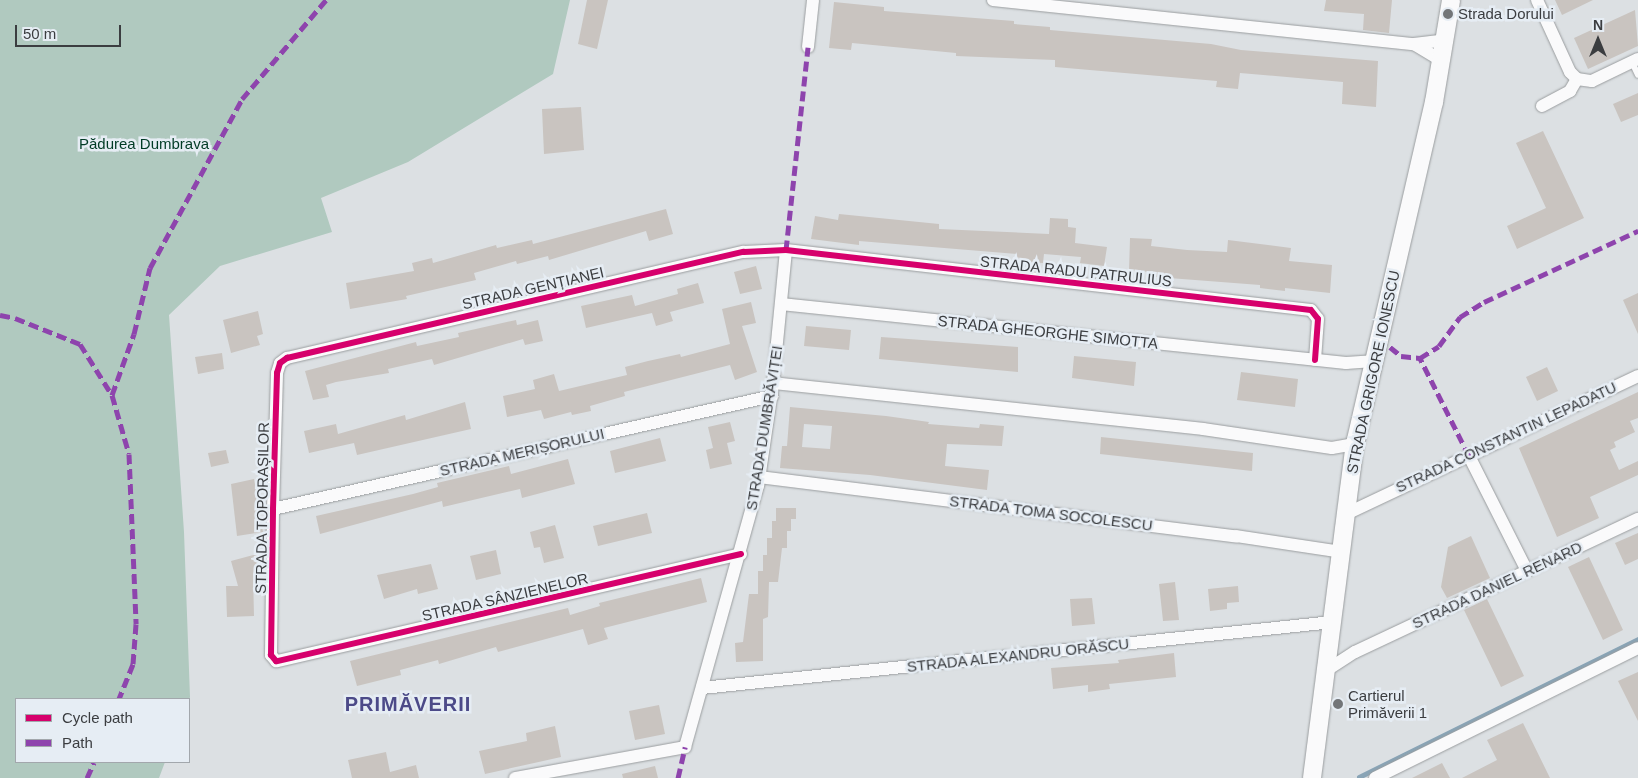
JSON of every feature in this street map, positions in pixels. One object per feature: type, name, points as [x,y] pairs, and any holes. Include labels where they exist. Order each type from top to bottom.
[{"type":"main road","name":"STRADA GRIGORE IONESCU","points":[[1312,778],[1354,453],[1373,361],[1442,61],[1451,0]]},
{"type":"street","points":[[808,47],[813,0]]},
{"type":"street","points":[[993,0],[1414,44],[1446,40]]},
{"type":"street","points":[[1537,0],[1570,72],[1577,79],[1592,81],[1635,61]]},
{"type":"street","points":[[1414,44],[1442,61]]},
{"type":"street","points":[[1542,106],[1570,91],[1577,79]]},
{"type":"street","name":"STRADA DUMBRĂVIȚEI","points":[[515,778],[685,747],[741,554],[759,476],[772,396],[786,250]]},
{"type":"street","name":"STRADA GENȚIANEI","points":[[287,358],[744,252],[786,250]]},
{"type":"street","name":"STRADA RADU PATRULIUS","points":[[786,250],[1312,310],[1318,319],[1315,360]]},
{"type":"street","name":"STRADA GHEORGHE SIMOTTA","points":[[782,304],[1315,360]]},
{"type":"street","name":"STRADA TOPORAȘILOR","points":[[276,662],[271,655],[277,373],[280,363],[287,358]]},
{"type":"street","points":[[1315,360],[1346,363],[1373,361]]},
{"type":"street","points":[[1346,363],[1369,380]]},
{"type":"street","name":"STRADA CONSTANTIN LEPADATU","points":[[1346,514],[1374,498],[1469,456],[1638,376]]},
{"type":"street","points":[[773,383],[1203,429],[1354,453]]},
{"type":"street","name":"STRADA MERIȘORULUI","points":[[273,508],[772,396]]},
{"type":"street","points":[[1469,456],[1526,571]]},
{"type":"street","name":"STRADA TOMA SOCOLESCU","points":[[759,476],[1236,536],[1342,552]]},
{"type":"street","points":[[1349,488],[1374,498]]},
{"type":"street","name":"STRADA DANIEL RENARD","points":[[1327,670],[1355,652],[1638,519]]},
{"type":"street","name":"STRADA SÂNZIENELOR","points":[[276,662],[741,554]]},
{"type":"street","name":"STRADA ALEXANDRU ORĂSCU","points":[[702,688],[1333,622]]},
{"type":"street","points":[[1330,647],[1355,652]]},
{"type":"street","points":[[1375,778],[1638,648]]},
{"type":"lane","points":[[1635,61],[1638,75]]},
{"type":"green space","name":"Pădurea Dumbrava","points":[[0,0],[570,0],[553,74],[408,162],[321,198],[332,232],[220,266],[169,315],[184,532],[190,698],[15,698],[15,763],[165,763],[159,778],[0,778]]},
{"type":"building","points":[[587,0],[608,0],[597,49],[578,44]]},
{"type":"building","points":[[1326,0],[1392,0],[1389,33],[1363,30],[1364,14],[1324,11]]},
{"type":"building","points":[[1555,0],[1593,0],[1562,15]]},
{"type":"building","points":[[834,2],[884,7],[884,11],[1014,21],[1014,24],[1050,27],[1050,30],[1211,44],[1241,50],[1378,61],[1376,107],[1342,104],[1343,82],[1240,73],[1238,89],[1216,87],[1217,81],[1055,67],[1055,60],[956,56],[956,53],[852,43],[851,50],[829,48]]},
{"type":"building","points":[[1635,10],[1638,46],[1588,69],[1574,38]]},
{"type":"building","points":[[1638,93],[1638,115],[1621,122],[1613,104]]},
{"type":"building","points":[[581,107],[584,150],[544,154],[542,109]]},
{"type":"building","points":[[1543,131],[1584,218],[1517,249],[1507,226],[1546,208],[1516,143]]},
{"type":"building","points":[[666,209],[673,234],[649,241],[646,231],[549,260],[548,256],[517,264],[516,261],[474,273],[476,280],[406,296],[407,299],[350,309],[346,283],[414,271],[412,263],[432,258],[433,263],[496,245],[497,248],[532,240],[533,244]]},
{"type":"building","points":[[839,214],[939,224],[939,229],[1049,234],[1050,218],[1068,219],[1068,227],[1076,228],[1075,243],[1107,247],[1104,266],[1080,263],[1081,257],[1044,254],[1043,263],[1017,262],[1017,254],[859,241],[859,245],[811,239],[815,216],[838,220]]},
{"type":"building","points":[[1130,238],[1152,239],[1151,246],[1187,250],[1227,252],[1228,240],[1291,248],[1289,261],[1332,265],[1330,293],[1285,288],[1285,291],[1260,288],[1260,285],[1156,277],[1156,272],[1129,271]]},
{"type":"building","points":[[756,266],[762,289],[740,294],[734,272]]},
{"type":"building","points":[[698,283],[704,303],[670,312],[673,321],[656,326],[652,313],[586,328],[581,306],[632,295],[635,306],[678,294],[677,289]]},
{"type":"building","points":[[1638,293],[1638,334],[1623,300]]},
{"type":"building","points":[[751,302],[756,323],[742,326],[757,372],[735,380],[730,365],[624,392],[625,396],[590,406],[591,411],[572,415],[571,412],[544,419],[541,410],[507,417],[503,396],[535,389],[533,380],[554,374],[559,391],[627,375],[625,367],[680,354],[681,357],[730,344],[722,309]]},
{"type":"building","points":[[258,311],[263,334],[257,336],[260,345],[231,353],[223,320]]},
{"type":"building","points":[[516,320],[517,325],[538,320],[543,341],[525,345],[523,339],[434,365],[432,359],[388,369],[389,373],[336,382],[326,385],[329,397],[313,400],[305,371],[416,342],[417,346],[459,337],[458,333]]},
{"type":"building","points":[[806,326],[851,330],[849,350],[804,346]]},
{"type":"building","points":[[881,337],[1018,347],[1018,372],[879,359]]},
{"type":"building","points":[[222,353],[224,369],[198,374],[195,357]]},
{"type":"building","points":[[1074,356],[1136,362],[1134,386],[1072,378]]},
{"type":"building","points":[[1547,367],[1558,391],[1537,401],[1526,377]]},
{"type":"building","points":[[1241,372],[1298,379],[1295,407],[1237,400]]},
{"type":"building","points":[[1638,392],[1638,418],[1630,421],[1635,432],[1614,442],[1616,447],[1610,450],[1619,470],[1638,461],[1638,475],[1590,497],[1599,518],[1557,537],[1519,448]]},
{"type":"building","points":[[465,402],[471,429],[357,455],[354,443],[309,453],[304,431],[336,424],[338,434],[405,415],[406,420]]},
{"type":"building","points":[[790,407],[886,416],[929,422],[928,424],[979,428],[980,424],[1004,426],[1002,446],[947,444],[945,466],[989,470],[987,490],[870,475],[780,468],[782,446],[787,446]],"holes":[[[804,424],[832,426],[830,449],[802,447]]]},
{"type":"building","points":[[730,422],[735,441],[727,443],[732,464],[710,469],[706,450],[713,448],[708,427]]},
{"type":"building","points":[[1101,437],[1253,453],[1252,471],[1100,454]]},
{"type":"building","points":[[660,438],[666,461],[615,473],[610,451]]},
{"type":"building","points":[[226,450],[229,463],[211,467],[208,453]]},
{"type":"building","points":[[568,459],[575,484],[522,498],[520,489],[443,507],[442,501],[320,534],[316,516],[413,494],[438,487],[437,483],[509,466],[511,474]]},
{"type":"building","points":[[254,479],[263,532],[237,536],[231,484]]},
{"type":"building","points":[[776,508],[796,508],[796,519],[791,519],[791,531],[787,531],[787,548],[782,548],[778,582],[769,582],[768,617],[763,619],[763,661],[736,662],[735,643],[743,642],[749,594],[758,594],[758,571],[763,571],[763,555],[767,555],[767,538],[772,538],[772,521],[776,521]]},
{"type":"building","points":[[647,513],[652,533],[598,546],[593,526]]},
{"type":"building","points":[[555,525],[564,558],[544,563],[540,547],[534,548],[530,532]]},
{"type":"building","points":[[1638,533],[1638,559],[1625,565],[1615,543]]},
{"type":"building","points":[[1471,536],[1490,578],[1447,598],[1441,587],[1448,547]]},
{"type":"building","points":[[496,550],[501,574],[476,580],[470,556]]},
{"type":"building","points":[[257,554],[262,571],[253,574],[254,616],[227,617],[226,586],[238,586],[231,561]]},
{"type":"building","points":[[1589,557],[1623,630],[1603,640],[1568,567]]},
{"type":"building","points":[[431,564],[438,589],[418,594],[417,589],[384,599],[377,575]]},
{"type":"building","points":[[701,578],[707,602],[604,628],[608,639],[588,645],[583,629],[498,652],[496,647],[439,664],[438,660],[400,670],[401,675],[357,686],[350,661],[568,608],[570,615],[600,606],[599,603]]},
{"type":"building","points":[[1175,582],[1179,620],[1163,621],[1159,584]]},
{"type":"building","points":[[1238,586],[1239,602],[1227,603],[1227,609],[1210,611],[1208,589]]},
{"type":"building","points":[[1092,598],[1095,624],[1072,626],[1070,599]]},
{"type":"building","points":[[1487,599],[1524,676],[1501,687],[1464,610]]},
{"type":"building","points":[[1174,653],[1176,677],[1109,684],[1110,689],[1088,692],[1088,685],[1053,689],[1051,668],[1119,663],[1118,660]]},
{"type":"building","points":[[1638,672],[1638,721],[1618,681]]},
{"type":"building","points":[[659,705],[665,734],[635,740],[629,711]]},
{"type":"building","points":[[1523,723],[1550,778],[1462,778],[1497,760],[1487,740]]},
{"type":"building","points":[[555,726],[561,757],[485,774],[479,751],[527,741],[526,733]]},
{"type":"building","points":[[386,752],[390,772],[416,765],[419,778],[352,778],[348,760]]},
{"type":"building","points":[[1442,763],[1450,778],[1412,778]]},
{"type":"building","points":[[655,766],[658,778],[623,778],[622,774]]},
{"type":"waterway","points":[[1359,777],[1638,639]]},
{"type":"marked path","points":[[112,395],[134,334],[150,268],[242,99],[326,0]]},
{"type":"marked path","points":[[786,250],[808,47]]},
{"type":"marked path","points":[[1469,456],[1420,358],[1439,346],[1460,317],[1484,302],[1638,231]]},
{"type":"marked path","points":[[0,315],[15,318],[80,344],[112,395],[129,454],[136,624],[133,664],[119,698]]},
{"type":"marked path","points":[[1390,347],[1401,356],[1420,358]]},
{"type":"marked path","points":[[678,778],[685,747]]},
{"type":"marked path","points":[[87,778],[94,763]]},
{"type":"cycle path","points":[[741,554],[276,661],[271,655],[277,373],[280,363],[287,358],[744,252],[786,250],[1311,310],[1318,319],[1315,360]]},
{"type":"place","name":"Strada Dorului","points":[[1448,14]]},
{"type":"place","name":"Cartierul Primăverii 1","points":[[1338,704]]},
{"type":"district","name":"PRIMĂVERII","points":[[408,704]]}]
